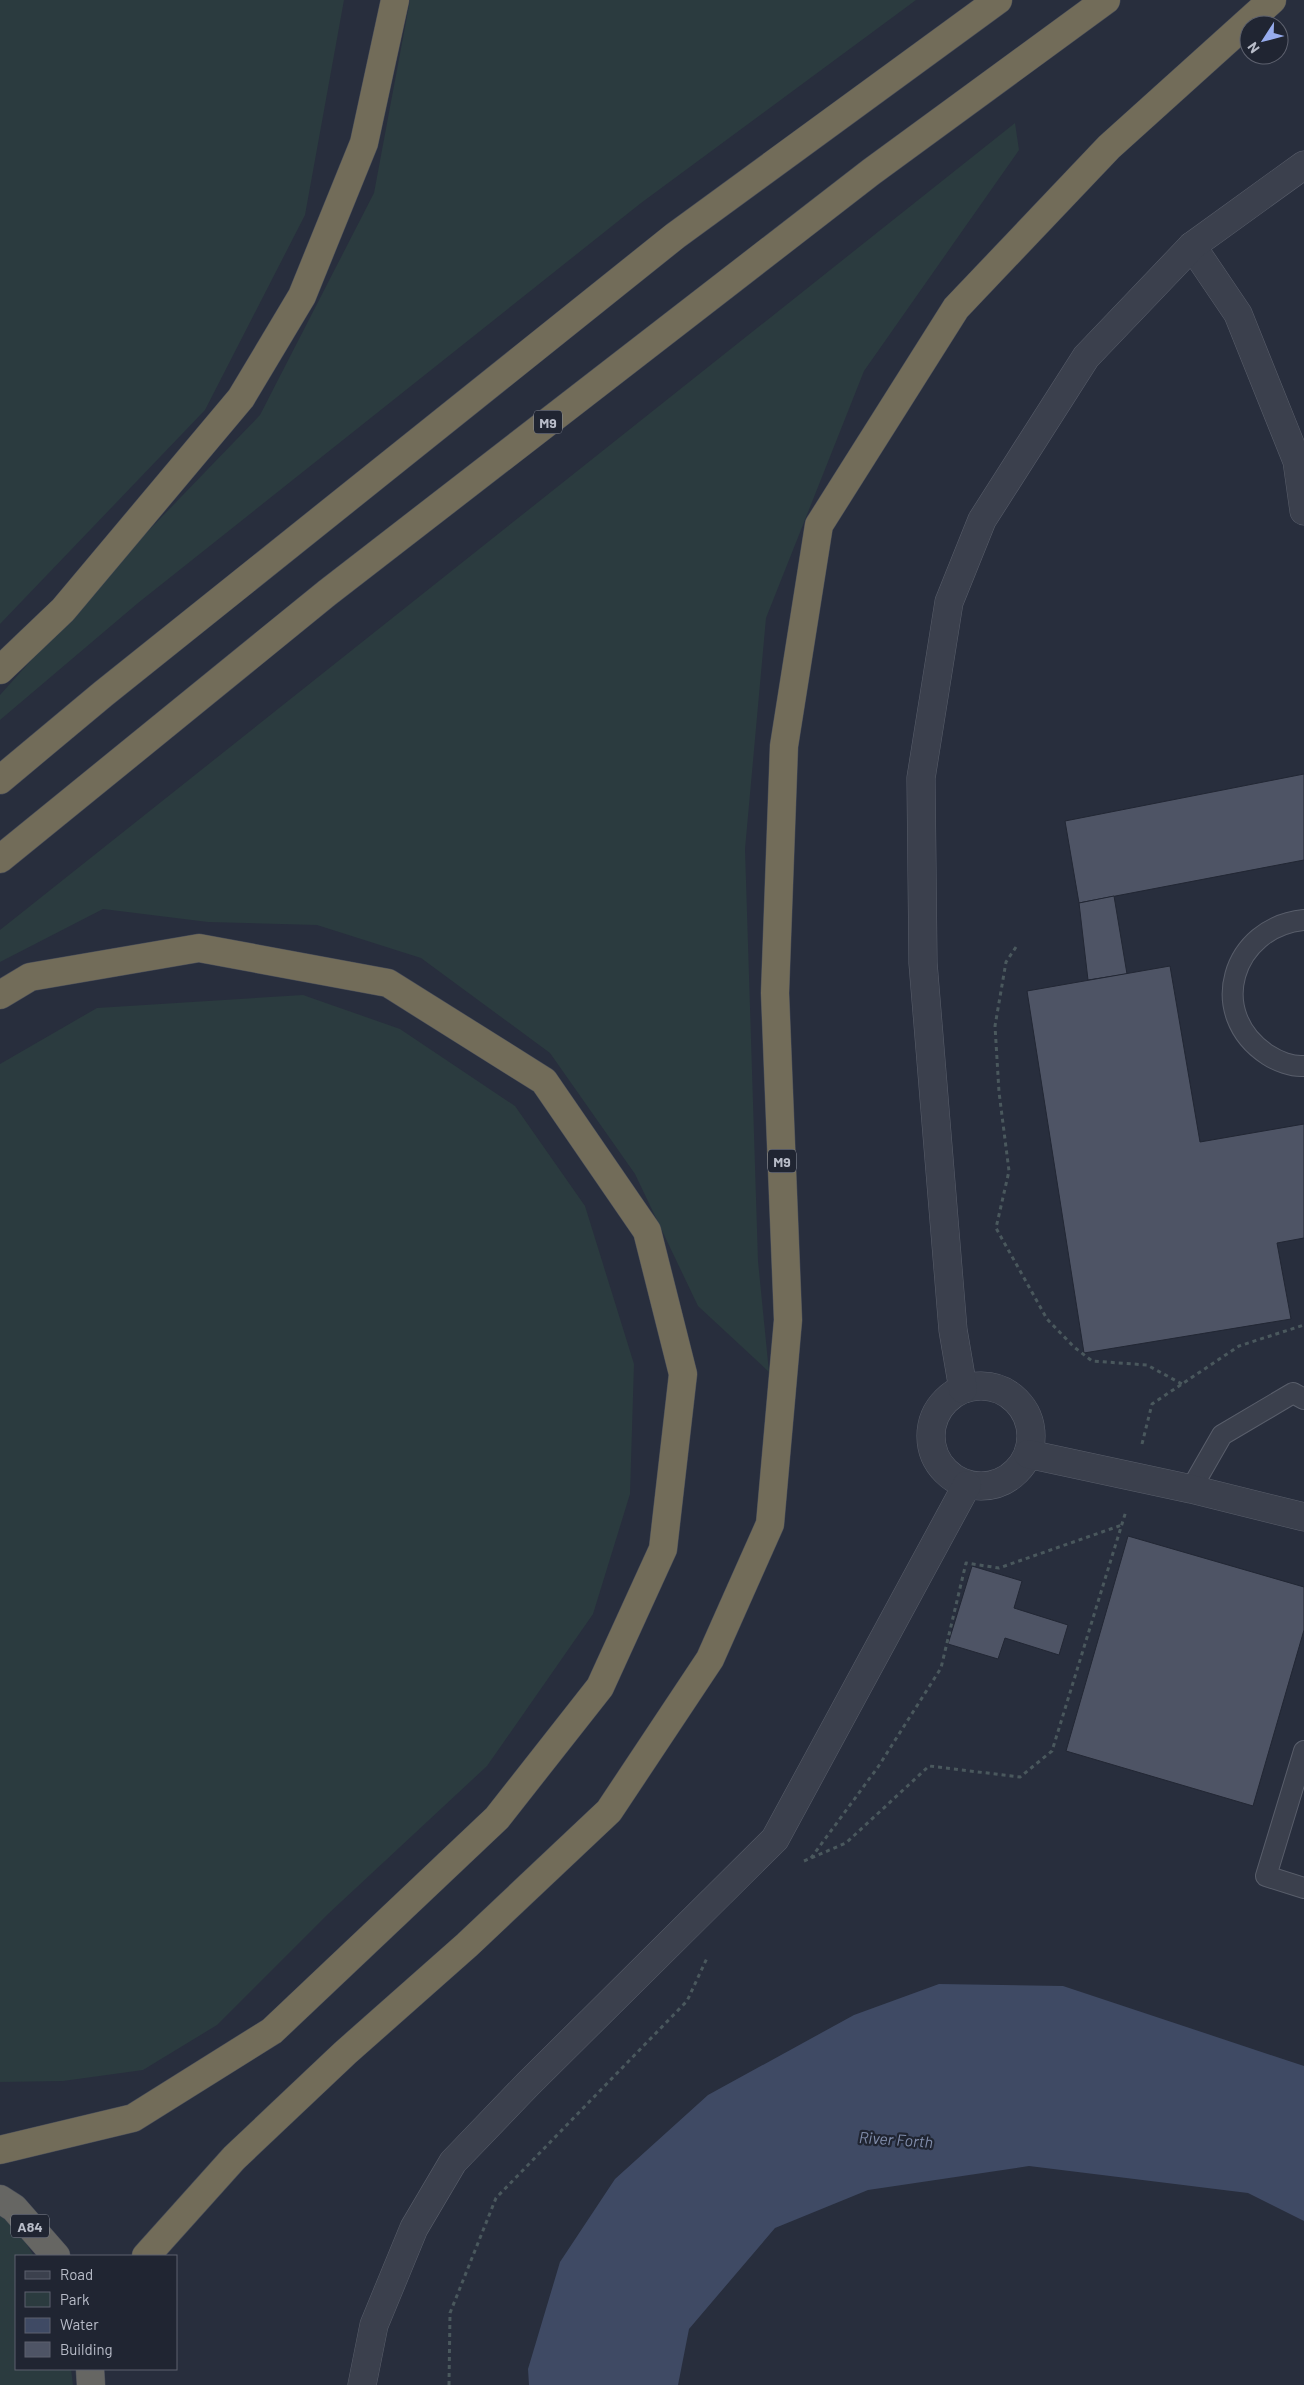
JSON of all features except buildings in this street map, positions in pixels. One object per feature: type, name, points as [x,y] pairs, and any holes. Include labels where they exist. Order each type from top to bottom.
[{"type":"highway","points":[[0,670],[63,610],[241,398],[302,296],[364,143],[395,0]]},
{"type":"highway","points":[[0,780],[102,694],[675,236],[998,0]]},
{"type":"highway","name":"M9","points":[[0,858],[366,563],[871,172],[1106,0]]},
{"type":"highway","name":"M9","points":[[147,2255],[234,2158],[345,2052],[468,1945],[609,1811],[710,1659],[770,1524],[788,1320],[775,993],[784,746],[819,524],[956,308],[1108,148],[1272,0]]},
{"type":"highway","points":[[0,995],[30,977],[199,948],[388,983],[544,1081],[647,1231],[682,1374],[663,1549],[600,1687],[496,1818],[272,2032],[133,2118],[0,2150]]},
{"type":"highway","name":"A84","points":[[0,2199],[14,2208],[55,2255]]},
{"type":"highway","points":[[90,2370],[91,2385]]},
{"type":"street","points":[[963,1389],[953,1330],[923,964],[921,778],[949,602],[982,520],[1086,357],[1192,246],[1304,165]]},
{"type":"street","points":[[1192,246],[1238,314],[1297,461],[1304,511]]},
{"type":"street","points":[[991,1386],[1007,1393],[1021,1404],[1029,1420],[1032,1437],[1028,1454],[1020,1470],[1006,1481],[989,1486],[967,1485],[951,1478],[940,1465],[932,1449],[930,1432],[937,1412],[948,1398],[963,1389],[991,1386]]},
{"type":"street","points":[[1028,1454],[1191,1489],[1304,1517]]},
{"type":"street","points":[[362,2385],[374,2325],[414,2228],[453,2162],[528,2084],[775,1839],[967,1485]]},
{"type":"lane","points":[[1304,920],[1278,925],[1256,938],[1238,964],[1232,988],[1233,1002],[1240,1026],[1256,1047],[1276,1060],[1304,1066]]},
{"type":"lane","points":[[1191,1489],[1222,1435],[1293,1393],[1304,1399]]},
{"type":"lane","points":[[1304,1751],[1266,1876],[1304,1888]]},
{"type":"path","points":[[1016,948],[1006,962],[995,1026],[998,1092],[1009,1171],[996,1228],[1047,1319],[1074,1347],[1092,1361],[1147,1365],[1182,1384]]},
{"type":"path","points":[[796,1864],[846,1843],[929,1766],[1020,1777],[1052,1751],[1122,1525],[1152,1404],[1238,1346],[1304,1325]]},
{"type":"path","points":[[810,1858],[878,1768],[941,1668],[966,1563],[999,1568],[1122,1525]]},
{"type":"path","points":[[450,2385],[450,2313],[496,2198],[687,2001],[711,1950]]},
{"type":"green space","points":[[0,0],[344,0],[305,215],[205,410],[0,624]]},
{"type":"green space","points":[[410,0],[916,0],[641,203],[138,603],[0,720],[0,695],[125,555],[260,415],[374,193]]},
{"type":"green space","points":[[1015,123],[1019,150],[864,371],[766,618],[745,849],[758,1261],[769,1372],[698,1306],[635,1174],[550,1053],[421,958],[317,925],[208,922],[103,909],[0,962],[0,930]]},
{"type":"green space","points":[[303,995],[400,1029],[515,1106],[585,1206],[634,1364],[630,1494],[593,1614],[487,1766],[328,1914],[217,2025],[143,2070],[63,2081],[0,2082],[0,1064],[97,1008]]},
{"type":"green space","points":[[0,2211],[8,2215],[33,2255],[15,2255],[15,2370],[71,2370],[73,2385],[0,2385]]},
{"type":"water","name":"River Forth","points":[[939,1984],[1063,1986],[1304,2066],[1304,2221],[1248,2193],[1029,2166],[868,2190],[775,2228],[689,2329],[678,2385],[529,2385],[528,2369],[560,2262],[615,2179],[708,2095],[854,2015]]}]
